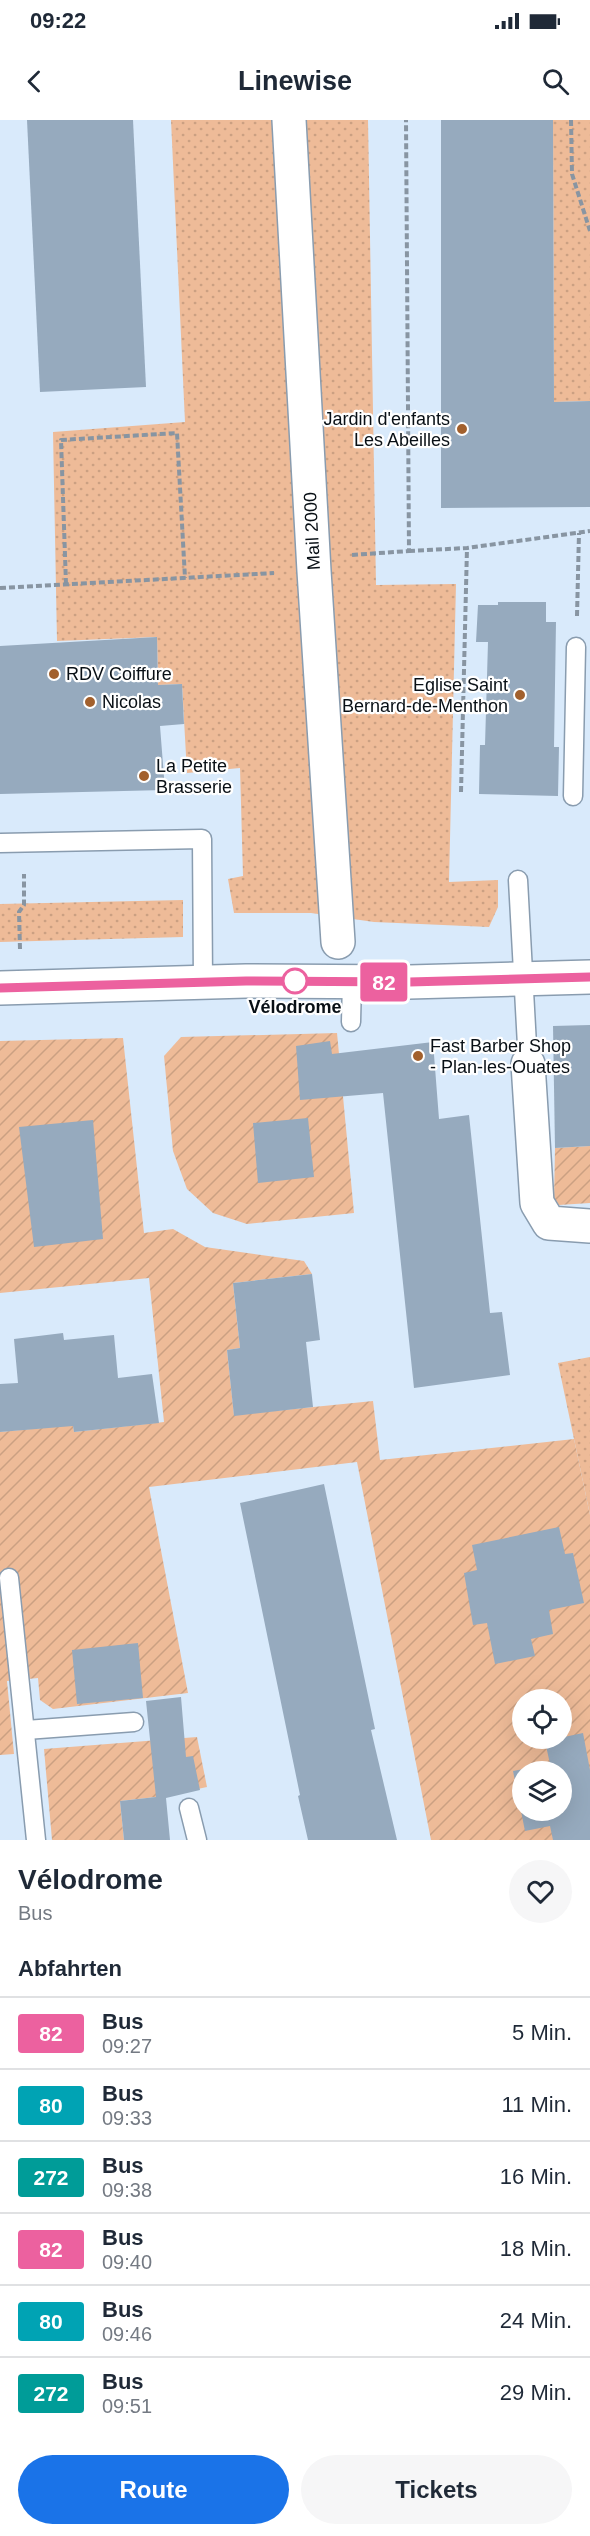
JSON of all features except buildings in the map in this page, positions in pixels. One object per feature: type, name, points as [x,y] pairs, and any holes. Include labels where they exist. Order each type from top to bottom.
[{"type":"street","name":"Mail 2000","points":[[289,120],[338,942]]},
{"type":"street","points":[[0,988],[590,977]]},
{"type":"street","points":[[528,1064],[537,1203],[549,1222],[590,1226]]},
{"type":"lane","points":[[573,796],[576,647]]},
{"type":"lane","points":[[0,843],[202,839],[203,983]]},
{"type":"lane","points":[[518,880],[528,1064]]},
{"type":"lane","points":[[351,1022],[352,982]]},
{"type":"lane","points":[[9,1578],[36,1840]]},
{"type":"lane","points":[[26,1730],[134,1722]]},
{"type":"lane","points":[[189,1808],[197,1840]]},
{"type":"path","points":[[406,120],[409,551]]},
{"type":"path","points":[[572,120],[572,174],[590,231]]},
{"type":"path","points":[[66,584],[61,440],[177,433],[185,578]]},
{"type":"path","points":[[0,588],[185,578],[409,551],[467,548],[590,531]]},
{"type":"path","points":[[576,647],[579,533]]},
{"type":"path","points":[[461,792],[467,548]]},
{"type":"path","points":[[20,950],[19,912],[24,905],[24,874]]},
{"type":"shaded area","points":[[171,120],[368,120],[376,585],[456,584],[449,882],[498,880],[498,907],[489,927],[374,922],[311,913],[234,913],[228,879],[243,876],[240,768],[187,773],[182,684],[158,685],[157,637],[57,641],[53,432],[185,422]]},
{"type":"shaded area","points":[[553,120],[590,120],[590,401],[554,402]]},
{"type":"shaded area","points":[[183,900],[183,937],[0,942],[0,904]]},
{"type":"shaded area","points":[[337,1033],[354,1213],[247,1224],[213,1213],[187,1189],[173,1151],[164,1056],[181,1037]]},
{"type":"shaded area","points":[[123,1038],[144,1233],[173,1229],[205,1247],[304,1261],[312,1274],[233,1283],[240,1348],[227,1350],[234,1415],[373,1401],[380,1460],[574,1439],[590,1515],[590,1840],[431,1840],[357,1462],[149,1487],[188,1693],[53,1709],[40,1700],[38,1678],[7,1681],[14,1754],[0,1755],[0,1432],[73,1425],[74,1432],[164,1422],[149,1278],[0,1293],[0,1041]]},
{"type":"shaded area","points":[[590,1146],[590,1203],[559,1205],[554,1200],[555,1148]]},
{"type":"shaded area","points":[[590,1357],[590,1515],[558,1363]]},
{"type":"shaded area","points":[[197,1737],[207,1787],[165,1796],[120,1801],[124,1840],[52,1840],[44,1749]]},
{"type":"bus line","name":"82","points":[[0,988],[246,981],[409,982],[590,977]]},
{"type":"place","name":"Jardin d'enfants Les Abeilles","points":[[462,429]]},
{"type":"place","name":"RDV Coiffure","points":[[54,674]]},
{"type":"place","name":"Eglise Saint Bernard-de-Menthon","points":[[520,695]]},
{"type":"place","name":"Nicolas","points":[[90,702]]},
{"type":"place","name":"La Petite Brasserie","points":[[144,776]]},
{"type":"place","name":"Vélodrome","points":[[295,981]]},
{"type":"place","name":"Fast Barber Shop - Plan-les-Ouates","points":[[418,1056]]}]
